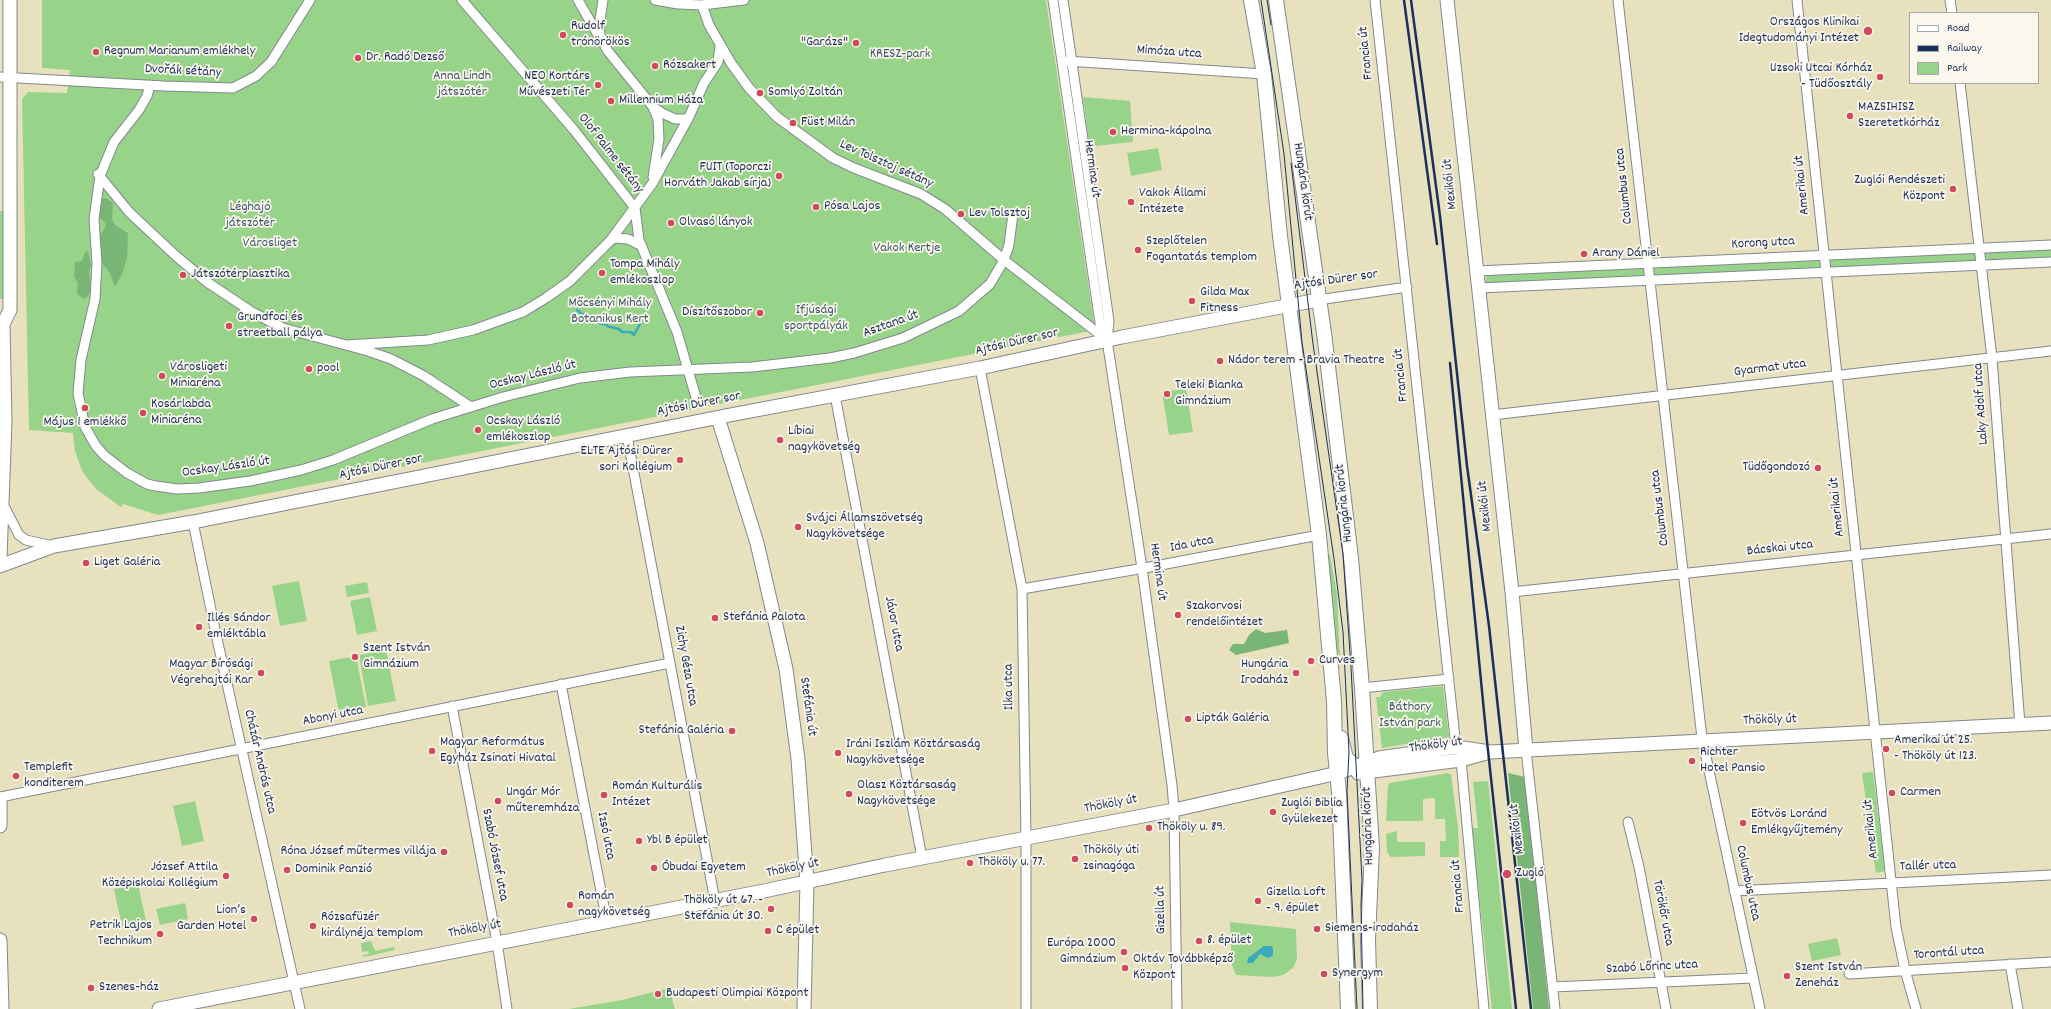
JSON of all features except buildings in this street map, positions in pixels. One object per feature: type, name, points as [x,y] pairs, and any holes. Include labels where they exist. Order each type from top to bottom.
[{"type":"main road","points":[[0,558],[3,504],[1,322],[10,310],[6,77],[10,0]]},
{"type":"main road","name":"Hungária körút","points":[[1251,0],[1264,74],[1280,236],[1320,535],[1334,700],[1335,753],[1338,773],[1348,1009]]},
{"type":"main road","name":"Hungária körút","points":[[1276,0],[1344,485],[1362,688],[1363,766],[1372,848],[1368,940],[1370,1009]]},
{"type":"main road","name":"Mexikói út","points":[[1447,0],[1512,592],[1526,750]]},
{"type":"main road","name":"Ajtósi Dürer sor","points":[[0,566],[54,546],[193,522],[835,395],[980,368],[1107,340],[1290,304],[1318,300]]},
{"type":"main road","name":"Stefánia út","points":[[718,418],[756,543],[786,669],[798,759],[807,882],[804,1009]]},
{"type":"main road","points":[[1334,700],[1346,758],[1363,766]]},
{"type":"main road","name":"Thököly út","points":[[159,1009],[497,942],[715,901],[922,858],[1174,810],[1338,773],[1363,766],[1383,757],[1456,747],[1490,752],[2051,723]]},
{"type":"main road","name":"Thököly út","points":[[1363,766],[1461,760],[1490,752]]},
{"type":"main road","points":[[0,798],[0,826]]},
{"type":"main road","points":[[0,940],[2,1009]]},
{"type":"street","name":"Dvořák sétány","points":[[6,77],[226,89],[246,83],[271,62],[310,0]]},
{"type":"street","name":"Olof Palme sétány","points":[[462,0],[559,112],[635,208],[637,232],[677,332],[697,401]]},
{"type":"street","points":[[578,0],[607,50],[653,107],[662,114],[675,119],[686,119],[689,117]]},
{"type":"street","points":[[603,0],[599,27],[600,35],[607,50]]},
{"type":"street","points":[[655,0],[678,4],[702,5],[744,0]]},
{"type":"street","name":"Hermina út","points":[[1053,0],[1100,323],[1107,340],[1142,568],[1174,810]]},
{"type":"street","name":"Hermina út","points":[[1063,0],[1109,321],[1107,340]]},
{"type":"street","name":"Francia út","points":[[1375,0],[1456,747]]},
{"type":"street","name":"Columbus utca","points":[[1618,0],[1702,740],[1760,1009]]},
{"type":"street","name":"Amerikai út","points":[[1797,0],[1896,927],[1905,970],[1916,1009]]},
{"type":"street","points":[[1950,0],[1952,12]]},
{"type":"street","name":"Lev Tolsztoj sétány","points":[[702,5],[709,25],[734,69],[757,98],[777,117],[820,149],[854,168],[931,199],[947,210],[1004,260],[1107,340]]},
{"type":"street","points":[[347,345],[403,342],[452,335],[517,314],[540,302],[570,281],[610,241],[652,184],[689,117],[704,83],[720,57],[720,46]]},
{"type":"street","name":"Mimóza utca","points":[[1061,62],[1072,61],[1264,74]]},
{"type":"street","points":[[713,69],[725,66],[734,69]]},
{"type":"street","name":"Laky Adolf utca","points":[[1960,84],[1992,358],[2020,725]]},
{"type":"street","name":"Ocskay László út","points":[[150,85],[147,96],[139,110],[114,142],[98,174],[94,219],[97,282],[94,305],[79,373],[78,393],[82,418],[89,436],[105,456],[127,473],[147,484],[177,488],[199,488],[250,481],[301,470],[333,460],[432,419],[518,393],[602,375],[714,368]]},
{"type":"street","points":[[652,184],[659,139],[658,120],[653,107]]},
{"type":"street","points":[[98,174],[129,212],[157,239],[207,282],[229,298],[283,328],[368,351],[408,367],[471,407]]},
{"type":"street","name":"Asztana út","points":[[714,368],[752,367],[830,358],[875,347],[913,334],[943,319],[968,304],[990,284],[1004,260],[1009,245],[1013,214]]},
{"type":"street","points":[[610,241],[615,238],[628,239],[642,246]]},
{"type":"street","name":"Korong utca","points":[[1477,271],[2051,245]]},
{"type":"street","points":[[1479,288],[2051,262]]},
{"type":"street","name":"Ajtósi Dürer sor","points":[[1318,300],[1407,287]]},
{"type":"street","name":"Gyarmat utca","points":[[1492,415],[2051,351]]},
{"type":"street","name":"Ilka utca","points":[[980,368],[1022,589],[1026,838],[1026,1009]]},
{"type":"street","name":"Jávor utca","points":[[835,395],[922,858]]},
{"type":"street","name":"Zichy Géza utca","points":[[627,436],[715,901]]},
{"type":"street","points":[[3,504],[19,535],[26,540],[54,546]]},
{"type":"street","name":"Cházár András utca","points":[[193,522],[300,1009]]},
{"type":"street","name":"Bácskai utca","points":[[1512,592],[2051,534]]},
{"type":"street","name":"Ida utca","points":[[1022,589],[1320,535]]},
{"type":"street","name":"Abonyi utca","points":[[0,798],[242,748],[670,663]]},
{"type":"street","points":[[1362,688],[1449,679]]},
{"type":"street","name":"Izsó utca","points":[[562,684],[607,922]]},
{"type":"street","name":"Szabó József utca","points":[[452,706],[497,942],[507,1009]]},
{"type":"street","name":"Mexikói út","points":[[1526,750],[1555,1009]]},
{"type":"street","name":"Francia út","points":[[1461,760],[1484,1009]]},
{"type":"street","name":"Gizella út","points":[[1174,810],[1177,1009]]},
{"type":"street","name":"Törökőr utca","points":[[1628,822],[1639,867],[1666,1009]]},
{"type":"street","name":"Tallér utca","points":[[1734,891],[2051,875]]},
{"type":"street","name":"Torontál utca","points":[[1849,974],[2051,962]]},
{"type":"street","points":[[2010,964],[2018,1009]]},
{"type":"street","name":"Szabó Lőrinc utca","points":[[1553,987],[1753,978]]},
{"type":"green space","name":"Városliget","points":[[42,0],[1046,0],[1095,330],[158,515],[123,504],[121,507],[96,489],[82,471],[75,451],[73,433],[29,430],[22,99],[28,92],[67,93],[70,70],[42,68]]},
{"type":"green space","points":[[1083,97],[1130,101],[1133,142],[1095,146],[1094,142],[1089,143]]},
{"type":"green space","points":[[1158,148],[1162,170],[1131,176],[1127,153]]},
{"type":"green space","points":[[106,198],[113,203],[112,219],[115,225],[128,233],[127,258],[122,274],[116,285],[114,285],[110,273],[102,263],[100,236],[106,226],[105,222],[99,218],[100,204],[102,199]]},
{"type":"green space","points":[[0,211],[3,211],[4,299],[0,299]]},
{"type":"green space","points":[[2051,249],[2051,258],[1486,285],[1486,273]]},
{"type":"green space","points":[[88,251],[91,265],[89,272],[91,290],[88,296],[84,299],[77,294],[78,283],[74,277],[75,262],[82,261],[85,252]]},
{"type":"green space","points":[[1186,389],[1193,432],[1169,435],[1162,392]]},
{"type":"green space","points":[[1328,554],[1330,555],[1337,594],[1340,659],[1332,632]]},
{"type":"green space","points":[[299,581],[307,621],[280,626],[272,586]]},
{"type":"green space","points":[[367,582],[369,593],[347,597],[345,586]]},
{"type":"green space","points":[[370,597],[377,631],[357,635],[350,601]]},
{"type":"green space","points":[[1256,629],[1265,633],[1287,630],[1289,643],[1236,655],[1229,650],[1233,644],[1244,644],[1249,635]]},
{"type":"green space","points":[[386,650],[396,701],[368,706],[359,655]]},
{"type":"green space","points":[[356,656],[366,707],[339,712],[329,661]]},
{"type":"green space","name":"Báthory István park","points":[[1443,686],[1449,737],[1382,748],[1376,697],[1380,697],[1383,692]]},
{"type":"green space","points":[[1873,772],[1885,871],[1876,873],[1862,773]]},
{"type":"green space","points":[[1448,773],[1451,775],[1458,827],[1459,857],[1440,857],[1440,841],[1446,841],[1445,819],[1435,819],[1435,798],[1423,799],[1423,821],[1386,821],[1388,786],[1390,783]]},
{"type":"green space","points":[[1508,773],[1525,777],[1549,1009],[1533,1009]]},
{"type":"green space","points":[[1488,781],[1512,1009],[1492,1009],[1476,870],[1472,828],[1478,828],[1473,782]]},
{"type":"green space","points":[[195,801],[204,841],[182,846],[173,806]]},
{"type":"green space","points":[[1397,831],[1397,842],[1425,842],[1425,856],[1391,857],[1387,852],[1386,834]]},
{"type":"green space","points":[[138,884],[146,921],[122,926],[114,889]]},
{"type":"green space","points":[[185,903],[188,919],[160,925],[156,909]]},
{"type":"green space","points":[[1230,922],[1296,929],[1297,959],[1293,968],[1283,975],[1272,977],[1236,975],[1232,965]]},
{"type":"green space","points":[[1837,938],[1841,955],[1812,961],[1808,944]]},
{"type":"green space","points":[[371,941],[375,951],[394,947],[395,950],[364,957],[363,955],[369,954],[368,951],[362,952],[361,943]]},
{"type":"green space","name":"Budapesti Olimpiai Központ","points":[[669,988],[675,1009],[569,1009],[622,1000]]},
{"type":"water","points":[[1264,946],[1271,946],[1273,948],[1273,956],[1268,958],[1260,954],[1253,963],[1247,963],[1248,958]]},
{"type":"waterway","points":[[577,310],[582,314],[591,316],[592,320],[619,329],[622,332],[631,332],[634,335],[641,322]]},
{"type":"tram line","points":[[1261,0],[1284,154],[1302,342],[1334,559],[1343,632],[1349,752],[1347,791],[1357,1009]]},
{"type":"tram line","points":[[1267,0],[1271,25]]},
{"type":"tram line","points":[[1291,163],[1313,344],[1343,554],[1351,667],[1362,880],[1363,1009]]},
{"type":"railway","points":[[1404,0],[1437,244]]},
{"type":"railway","points":[[1411,0],[1440,216],[1467,466],[1489,626],[1531,1009]]},
{"type":"railway","points":[[1450,363],[1486,732],[1516,1009]]},
{"type":"place","name":"Országos Klinikai Idegtudományi Intézet","points":[[1868,31]]},
{"type":"place","name":"Rudolf trónörökös","points":[[563,35]]},
{"type":"place","name":"\"Garázs\"","points":[[856,43]]},
{"type":"place","name":"Regnum Marianum emlékhely","points":[[96,52]]},
{"type":"place","name":"Dr. Radó Dezső","points":[[358,58]]},
{"type":"place","name":"Rózsakert","points":[[655,66]]},
{"type":"place","name":"Uzsoki Utcai Kórház - Tüdőosztály","points":[[1880,77]]},
{"type":"place","name":"NEO Kortárs Művészeti Tér","points":[[598,85]]},
{"type":"place","name":"Somlyó Zoltán","points":[[760,93]]},
{"type":"place","name":"Millennium Háza","points":[[611,101]]},
{"type":"place","name":"MAZSIHISZ Szeretetkórház","points":[[1850,116]]},
{"type":"place","name":"Füst Milán","points":[[793,123]]},
{"type":"place","name":"Hermina-kápolna","points":[[1113,132]]},
{"type":"place","name":"FUIT (Toporczi Horváth Jakab sírja)","points":[[779,176]]},
{"type":"place","name":"Zuglói Rendészeti Központ","points":[[1953,189]]},
{"type":"place","name":"Vakok Állami Intézete","points":[[1131,202]]},
{"type":"place","name":"Pósa Lajos","points":[[816,207]]},
{"type":"place","name":"Lev Tolsztoj","points":[[961,214]]},
{"type":"place","name":"Olvasó lányok","points":[[671,223]]},
{"type":"place","name":"Szeplőtelen Fogantatás templom","points":[[1138,250]]},
{"type":"place","name":"Arany Dániel","points":[[1584,254]]},
{"type":"place","name":"Tompa Mihály emlékoszlop","points":[[602,273]]},
{"type":"place","name":"Játszótérplasztika","points":[[183,275]]},
{"type":"place","name":"Gilda Max Fitness","points":[[1192,301]]},
{"type":"place","name":"Díszítőszobor","points":[[760,313]]},
{"type":"place","name":"Grundfoci és streetball pálya","points":[[229,326]]},
{"type":"place","name":"Nádor terem - Bravia Theatre","points":[[1220,361]]},
{"type":"place","name":"pool","points":[[309,369]]},
{"type":"place","name":"Városligeti Miniaréna","points":[[162,376]]},
{"type":"place","name":"Teleki Blanka Gimnázium","points":[[1167,394]]},
{"type":"place","name":"Május 1 emlékkő","points":[[85,408]]},
{"type":"place","name":"Kosárlabda Miniaréna","points":[[143,413]]},
{"type":"place","name":"Ocskay László emlékoszlop","points":[[478,430]]},
{"type":"place","name":"Líbiai nagykövetség","points":[[780,440]]},
{"type":"place","name":"ELTE Ajtósi Dürer sori Kollégium","points":[[680,460]]},
{"type":"place","name":"Tüdőgondozó","points":[[1818,468]]},
{"type":"place","name":"Svájci Államszövetség Nagykövetsége","points":[[798,527]]},
{"type":"place","name":"Liget Galéria","points":[[86,563]]},
{"type":"place","name":"Szakorvosi rendelőintézet","points":[[1178,615]]},
{"type":"place","name":"Stefánia Palota","points":[[715,618]]},
{"type":"place","name":"Illés Sándor emléktábla","points":[[199,627]]},
{"type":"place","name":"Szent István Gimnázium","points":[[355,657]]},
{"type":"place","name":"Curves","points":[[1311,661]]},
{"type":"place","name":"Magyar Bírósági Végrehajtói Kar","points":[[261,673]]},
{"type":"place","name":"Hungária Irodaház","points":[[1296,673]]},
{"type":"place","name":"Lipták Galéria","points":[[1188,719]]},
{"type":"place","name":"Stefánia Galéria","points":[[732,731]]},
{"type":"place","name":"Amerikai út 25. - Thököly út 123.","points":[[1886,749]]},
{"type":"place","name":"Magyar Református Egyház Zsinati Hivatal","points":[[432,751]]},
{"type":"place","name":"Iráni Iszlám Köztársaság Nagykövetsége","points":[[838,753]]},
{"type":"place","name":"Richter Hotel Pansio","points":[[1692,761]]},
{"type":"place","name":"Templefit konditerem","points":[[16,776]]},
{"type":"place","name":"Carmen","points":[[1892,793]]},
{"type":"place","name":"Olasz Köztársaság Nagykövetsége","points":[[849,794]]},
{"type":"place","name":"Román Kulturális Intézet","points":[[604,795]]},
{"type":"place","name":"Ungár Mór műteremháza","points":[[498,801]]},
{"type":"place","name":"Zuglói Biblia Gyülekezet","points":[[1273,812]]},
{"type":"place","name":"Eötvös Loránd Emlékgyűjtemény","points":[[1743,823]]},
{"type":"place","name":"Thököly u. 89.","points":[[1149,828]]},
{"type":"place","name":"Ybl B épület","points":[[639,841]]},
{"type":"place","name":"Róna József műtermes villája","points":[[444,852]]},
{"type":"place","name":"Thököly úti zsinagóga","points":[[1075,859]]},
{"type":"place","name":"Thököly u. 77.","points":[[970,863]]},
{"type":"place","name":"Óbudai Egyetem","points":[[654,868]]},
{"type":"place","name":"Dominik Panzió","points":[[287,870]]},
{"type":"place","name":"Zugló","points":[[1507,874]]},
{"type":"place","name":"József Attila Középiskolai Kollégium","points":[[226,876]]},
{"type":"place","name":"Gizella Loft - 9. épület","points":[[1258,901]]},
{"type":"place","name":"Román nagykövetség","points":[[570,905]]},
{"type":"place","name":"Thököly út 67. - Stefánia út 30.","points":[[771,909]]},
{"type":"place","name":"Lion’s Garden Hotel","points":[[254,919]]},
{"type":"place","name":"Rózsafüzér királynéja templom","points":[[313,926]]},
{"type":"place","name":"Siemens-irodaház","points":[[1317,929]]},
{"type":"place","name":"C épület","points":[[768,931]]},
{"type":"place","name":"Petrik Lajos Technikum","points":[[160,934]]},
{"type":"place","name":"8. épület","points":[[1199,941]]},
{"type":"place","name":"Európa 2000 Gimnázium","points":[[1124,952]]},
{"type":"place","name":"Oktáv Továbbképző Központ","points":[[1125,968]]},
{"type":"place","name":"Synergym","points":[[1324,974]]},
{"type":"place","name":"Szent István Zeneház","points":[[1787,976]]},
{"type":"place","name":"Szenes-ház","points":[[91,988]]},
{"type":"place","name":"Budapesti Olimpiai Központ","points":[[658,994]]},
{"type":"park label","name":"KRESZ-park","points":[[900,55]]},
{"type":"park label","name":"Anna Lindh játszótér","points":[[462,86]]},
{"type":"park label","name":"Léghajó játszótér","points":[[250,216]]},
{"type":"park label","name":"Vakok Kertje","points":[[907,249]]},
{"type":"park label","name":"Mőcsényi Mihály Botanikus Kert","points":[[610,312]]},
{"type":"park label","name":"Ifjúsági sportpályák","points":[[816,320]]}]
